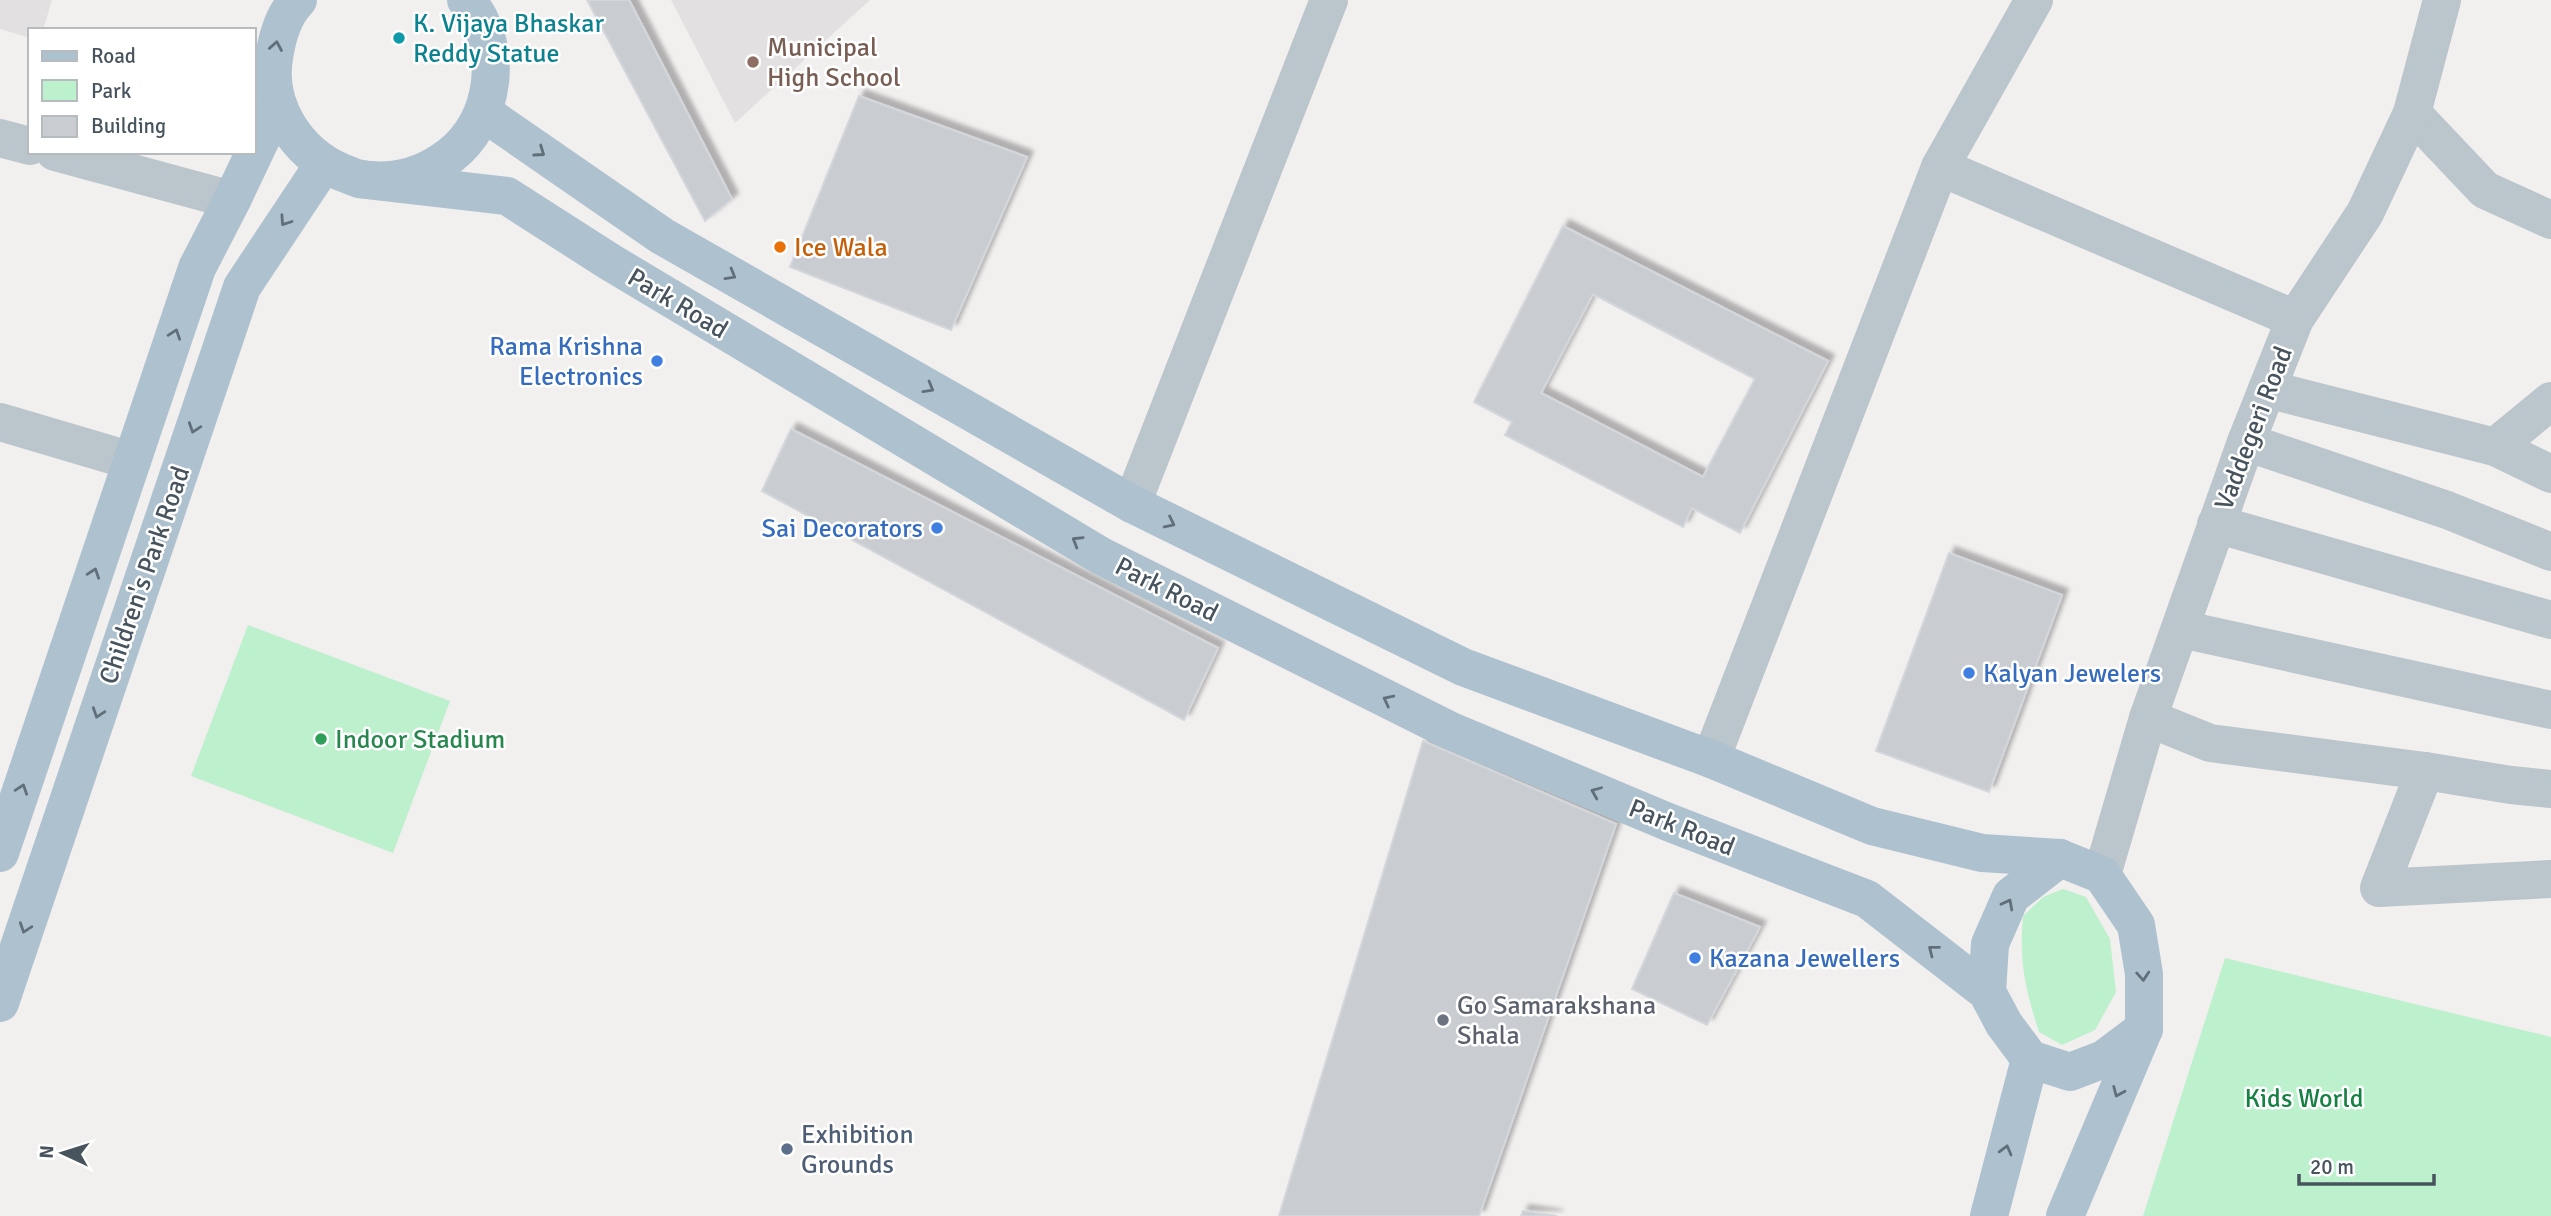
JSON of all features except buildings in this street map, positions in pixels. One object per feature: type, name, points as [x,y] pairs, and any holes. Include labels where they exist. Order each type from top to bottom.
[{"type":"main road","points":[[298,0],[277,36],[272,71],[277,105],[295,138],[323,164],[359,179],[397,180],[433,169],[463,145],[484,113],[492,76],[487,37],[472,6],[466,0]]},
{"type":"main road","name":"Children's Park Road","points":[[256,149],[277,105]]},
{"type":"main road","name":"Park Road","points":[[484,113],[662,236],[1132,504],[1463,667],[1711,759],[1872,826],[1982,853],[2060,858]]},
{"type":"main road","name":"Children's Park Road","points":[[0,853],[197,268],[254,154]]},
{"type":"main road","name":"Children's Park Road","points":[[0,1003],[242,286],[323,164]]},
{"type":"main road","name":"Park Road","points":[[359,179],[507,196],[610,262],[1101,556],[1451,731],[1668,822],[1867,899],[1987,992]]},
{"type":"main road","points":[[2065,1216],[2144,1029],[2144,974],[2136,925],[2102,875],[2060,858],[2011,896],[1990,944],[1987,992],[2004,1024],[2030,1059],[2070,1072],[2104,1059],[2144,1029]]},
{"type":"main road","points":[[1989,1216],[2030,1059]]},
{"type":"street","points":[[1132,504],[1329,0]]},
{"type":"street","points":[[1711,759],[1940,167],[2034,0]]},
{"type":"street","name":"Vaddegeri Road","points":[[2102,875],[2148,719],[2246,442],[2295,319],[2365,213],[2412,113],[2442,0]]},
{"type":"street","points":[[2412,113],[2485,190],[2551,220]]},
{"type":"street","points":[[0,138],[28,145]]},
{"type":"street","points":[[62,154],[232,200]]},
{"type":"street","points":[[1940,167],[2295,319]]},
{"type":"street","points":[[2267,388],[2495,447],[2551,474]]},
{"type":"street","points":[[2495,447],[2551,401]]},
{"type":"street","points":[[0,422],[132,461]]},
{"type":"street","points":[[2246,442],[2447,510],[2551,552]]},
{"type":"street","points":[[2216,524],[2551,621]]},
{"type":"street","points":[[2181,629],[2551,710]]},
{"type":"street","points":[[2148,719],[2210,743],[2551,789]]},
{"type":"street","points":[[2425,771],[2379,888],[2551,879]]},
{"type":"shaded area","points":[[0,0],[52,0],[44,28],[28,28],[28,37],[0,29]]},
{"type":"shaded area","name":"Municipal High School","points":[[671,0],[870,0],[735,123]]},
{"type":"green space","name":"Indoor Stadium","points":[[248,625],[450,701],[393,853],[191,776]]},
{"type":"green space","points":[[2063,889],[2086,897],[2110,939],[2116,992],[2095,1030],[2062,1045],[2039,1032],[2027,988],[2022,948],[2023,916],[2043,897]]},
{"type":"green space","name":"Kids World","points":[[2225,958],[2551,1037],[2551,1216],[2143,1216]]},
{"type":"place","name":"K. Vijaya Bhaskar Reddy Statue","points":[[399,38]]},
{"type":"place","name":"Municipal High School","points":[[753,62]]},
{"type":"place","name":"Ice Wala","points":[[780,247]]},
{"type":"place","name":"Rama Krishna Electronics","points":[[657,361]]},
{"type":"place","name":"Sai Decorators","points":[[937,528]]},
{"type":"place","name":"Kalyan Jewelers","points":[[1969,673]]},
{"type":"place","name":"Indoor Stadium","points":[[321,739]]},
{"type":"place","name":"Kazana Jewellers","points":[[1695,958]]},
{"type":"place","name":"Go Samarakshana Shala","points":[[1443,1020]]},
{"type":"place","name":"Exhibition Grounds","points":[[787,1149]]}]
